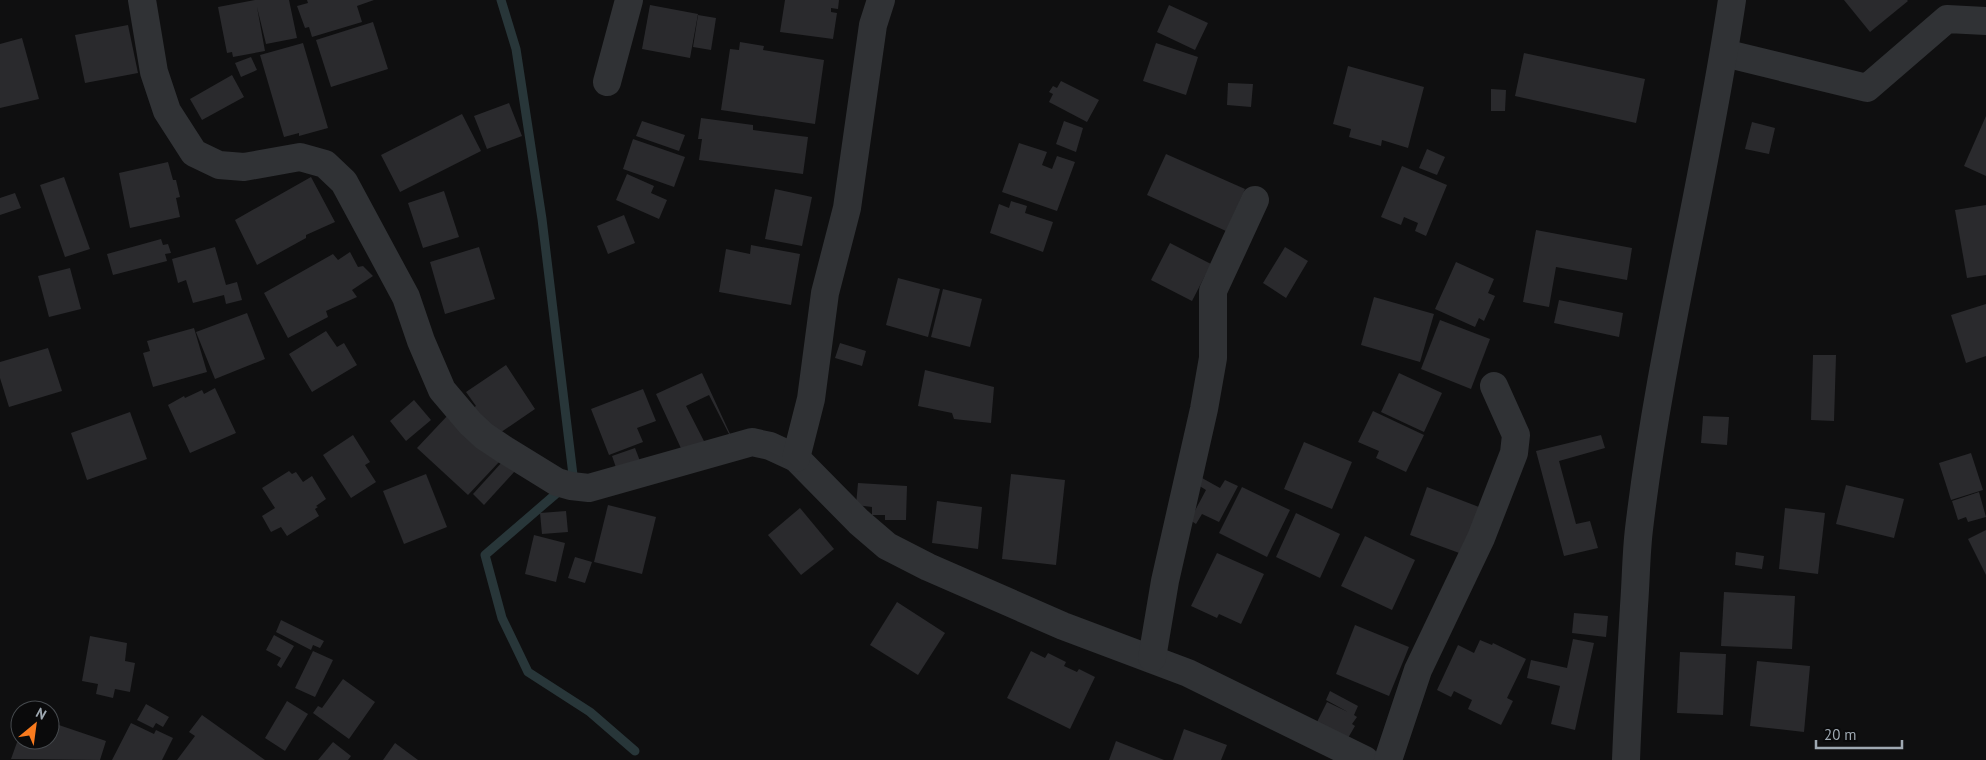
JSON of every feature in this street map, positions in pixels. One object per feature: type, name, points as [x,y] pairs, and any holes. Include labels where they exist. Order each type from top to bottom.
[{"type":"street","points":[[142,0],[154,72],[167,111],[194,153],[219,165],[244,167],[300,157],[325,164],[344,182],[406,297],[421,341],[442,390],[470,423],[484,436],[558,482],[589,488],[752,442],[770,446],[796,458],[859,522],[886,546],[928,567],[1063,626],[1188,673],[1365,760]]},
{"type":"street","points":[[607,82],[629,0]]},
{"type":"street","points":[[796,458],[811,399],[824,294],[847,208],[873,25],[881,0]]},
{"type":"street","points":[[1626,760],[1628,698],[1639,530],[1654,423],[1724,53],[1732,0]]},
{"type":"street","points":[[1971,0],[1986,20]]},
{"type":"street","points":[[1724,53],[1867,88],[1947,19],[1986,20]]},
{"type":"street","points":[[1152,658],[1165,582],[1204,408],[1213,358],[1213,291],[1255,200]]},
{"type":"street","points":[[1388,760],[1418,670],[1481,538],[1514,453],[1516,435],[1494,386]]},
{"type":"building","points":[[255,0],[289,0],[297,38],[266,44],[257,7],[265,51],[233,57],[232,52],[227,53],[218,7]]},
{"type":"building","points":[[307,0],[374,0],[357,6],[362,22],[312,37],[309,27],[305,28],[297,6],[308,3]]},
{"type":"building","points":[[785,0],[839,0],[838,9],[831,8],[831,12],[837,13],[833,39],[780,32]]},
{"type":"building","points":[[1844,0],[1907,0],[1908,1],[1870,32]]},
{"type":"building","points":[[650,5],[698,14],[690,58],[642,49]]},
{"type":"building","points":[[1169,5],[1208,23],[1195,50],[1157,32]]},
{"type":"building","points":[[698,15],[716,18],[711,50],[693,47]]},
{"type":"building","points":[[373,22],[388,69],[331,87],[316,40]]},
{"type":"building","points":[[128,25],[138,73],[85,83],[75,35]]},
{"type":"building","points":[[22,38],[39,99],[0,108],[0,44]]},
{"type":"building","points":[[740,42],[764,46],[763,50],[824,60],[815,124],[721,110],[730,49],[739,50]]},
{"type":"building","points":[[303,43],[328,128],[299,136],[299,133],[284,137],[260,55]]},
{"type":"building","points":[[1156,43],[1198,57],[1186,95],[1143,81]]},
{"type":"building","points":[[1524,53],[1645,79],[1636,123],[1515,96]]},
{"type":"building","points":[[251,57],[257,70],[241,77],[235,63]]},
{"type":"building","points":[[1348,66],[1424,87],[1408,148],[1382,140],[1381,146],[1349,137],[1351,129],[1333,124]]},
{"type":"building","points":[[232,75],[244,97],[202,120],[190,99]]},
{"type":"building","points":[[1061,81],[1099,100],[1087,122],[1049,102],[1053,94],[1049,92],[1053,86],[1057,88]]},
{"type":"building","points":[[1228,83],[1253,84],[1251,107],[1227,105]]},
{"type":"building","points":[[1491,89],[1506,90],[1505,111],[1491,111]]},
{"type":"building","points":[[509,103],[522,136],[487,149],[474,116]]},
{"type":"building","points":[[462,114],[481,151],[400,192],[381,155]]},
{"type":"building","points":[[1986,116],[1986,176],[1964,166]]},
{"type":"building","points":[[701,118],[753,125],[753,130],[808,137],[803,174],[699,160],[702,139],[698,139]]},
{"type":"building","points":[[642,121],[685,135],[679,151],[636,136]]},
{"type":"building","points":[[1064,121],[1083,128],[1076,152],[1056,144]]},
{"type":"building","points":[[1752,122],[1775,128],[1769,154],[1745,149]]},
{"type":"building","points":[[633,139],[685,157],[674,187],[623,169]]},
{"type":"building","points":[[1019,143],[1047,152],[1042,165],[1052,169],[1057,156],[1075,162],[1057,211],[1002,192]]},
{"type":"building","points":[[1427,149],[1445,157],[1437,175],[1419,168]]},
{"type":"building","points":[[1166,154],[1245,189],[1226,231],[1147,195]]},
{"type":"building","points":[[168,162],[173,180],[176,180],[180,197],[176,198],[180,217],[130,228],[119,173]]},
{"type":"building","points":[[1402,166],[1447,185],[1426,236],[1415,231],[1418,223],[1404,217],[1401,225],[1381,217]]},
{"type":"building","points":[[627,174],[654,186],[651,193],[667,200],[659,219],[616,200]]},
{"type":"building","points":[[64,177],[90,249],[65,257],[40,185]]},
{"type":"building","points":[[311,177],[335,222],[306,235],[306,238],[257,265],[235,220]]},
{"type":"building","points":[[775,189],[812,197],[802,246],[765,239]]},
{"type":"building","points":[[444,191],[459,237],[423,248],[408,203]]},
{"type":"building","points":[[15,193],[21,208],[0,215],[0,198]]},
{"type":"building","points":[[1011,201],[1027,206],[1025,213],[1053,222],[1043,252],[990,233],[999,204],[1009,208]]},
{"type":"building","points":[[1986,205],[1986,275],[1967,278],[1955,210]]},
{"type":"building","points":[[624,215],[635,243],[608,254],[597,226]]},
{"type":"building","points":[[1536,230],[1632,248],[1627,280],[1556,267],[1549,307],[1523,302]]},
{"type":"building","points":[[161,239],[163,245],[168,244],[171,253],[165,254],[167,261],[113,275],[107,254]]},
{"type":"building","points":[[1170,243],[1211,264],[1192,301],[1151,280]]},
{"type":"building","points":[[751,245],[800,254],[791,305],[719,292],[726,249],[750,254]]},
{"type":"building","points":[[215,247],[226,285],[237,282],[242,300],[226,304],[224,295],[193,303],[186,280],[178,283],[172,259]]},
{"type":"building","points":[[479,247],[495,299],[445,314],[430,262]]},
{"type":"building","points":[[1285,247],[1308,261],[1286,298],[1263,283]]},
{"type":"building","points":[[350,252],[358,267],[363,266],[373,276],[352,290],[357,297],[326,311],[328,317],[288,338],[264,293],[333,254],[338,260]]},
{"type":"building","points":[[1456,262],[1494,279],[1488,293],[1495,296],[1484,321],[1479,318],[1475,327],[1435,309]]},
{"type":"building","points":[[70,268],[81,309],[49,317],[38,276]]},
{"type":"building","points":[[898,278],[940,289],[928,337],[886,325]]},
{"type":"building","points":[[943,289],[982,299],[970,347],[931,337]]},
{"type":"building","points":[[1374,297],[1434,314],[1420,362],[1361,345]]},
{"type":"building","points":[[1559,300],[1623,313],[1619,337],[1554,323]]},
{"type":"building","points":[[1986,304],[1986,356],[1966,363],[1951,315]]},
{"type":"building","points":[[247,313],[265,359],[215,379],[196,332]]},
{"type":"building","points":[[1440,320],[1490,339],[1471,389],[1421,369]]},
{"type":"building","points":[[194,328],[207,372],[153,387],[143,353],[150,351],[147,341]]},
{"type":"building","points":[[326,331],[337,347],[344,343],[357,365],[312,392],[289,354]]},
{"type":"building","points":[[840,343],[866,351],[862,366],[835,358]]},
{"type":"building","points":[[48,348],[62,391],[9,407],[0,378],[0,362]]},
{"type":"building","points":[[1813,355],[1836,355],[1834,421],[1811,420]]},
{"type":"building","points":[[506,365],[535,409],[494,437],[468,411],[476,406],[466,392]]},
{"type":"building","points":[[925,370],[994,387],[991,423],[954,419],[952,413],[918,406]]},
{"type":"building","points":[[702,373],[731,436],[709,395],[686,406],[707,447],[685,457],[656,394]]},
{"type":"building","points":[[1399,373],[1442,393],[1424,432],[1381,412]]},
{"type":"building","points":[[215,388],[236,433],[190,453],[168,405],[184,396],[185,398],[202,390],[204,394]]},
{"type":"building","points":[[643,389],[656,421],[637,428],[643,442],[609,455],[591,409]]},
{"type":"building","points":[[414,400],[431,420],[406,441],[390,421]]},
{"type":"building","points":[[1373,411],[1424,435],[1406,472],[1376,458],[1379,451],[1358,442]]},
{"type":"building","points":[[130,412],[147,459],[87,480],[71,433]]},
{"type":"building","points":[[449,414],[499,462],[468,495],[417,448]]},
{"type":"building","points":[[1703,416],[1729,417],[1727,445],[1701,443]]},
{"type":"building","points":[[353,435],[370,462],[365,465],[376,482],[351,498],[323,455]]},
{"type":"building","points":[[1601,435],[1605,448],[1559,461],[1576,524],[1590,521],[1598,548],[1564,556],[1536,451]]},
{"type":"building","points":[[1304,442],[1352,462],[1332,509],[1284,489]]},
{"type":"building","points":[[635,448],[643,469],[619,476],[612,456]]},
{"type":"building","points":[[1971,453],[1983,490],[1951,500],[1939,463]]},
{"type":"building","points":[[503,461],[515,471],[484,505],[473,494]]},
{"type":"building","points":[[289,471],[292,474],[296,472],[303,482],[312,476],[326,499],[316,506],[318,507],[315,509],[319,516],[287,536],[281,527],[271,532],[262,516],[275,508],[262,488]]},
{"type":"building","points":[[426,474],[447,527],[404,544],[383,491]]},
{"type":"building","points":[[1011,474],[1065,480],[1056,565],[1002,559]]},
{"type":"building","points":[[1202,478],[1220,488],[1225,480],[1238,486],[1219,522],[1202,514],[1196,524],[1190,520],[1206,490],[1198,485]]},
{"type":"building","points":[[858,483],[907,486],[906,520],[885,520],[885,515],[872,515],[872,507],[856,505]]},
{"type":"building","points":[[1846,485],[1904,499],[1894,538],[1836,524]]},
{"type":"building","points":[[1242,487],[1290,510],[1267,557],[1219,533]]},
{"type":"building","points":[[1427,487],[1479,507],[1462,554],[1410,535]]},
{"type":"building","points":[[1979,492],[1986,517],[1968,522],[1966,517],[1958,520],[1952,501]]},
{"type":"building","points":[[937,501],[982,507],[978,549],[932,543]]},
{"type":"building","points":[[608,505],[656,517],[642,574],[594,562]]},
{"type":"building","points":[[800,508],[834,549],[801,575],[768,535]]},
{"type":"building","points":[[1785,508],[1825,513],[1818,574],[1779,569]]},
{"type":"building","points":[[566,511],[568,532],[542,534],[540,513]]},
{"type":"building","points":[[1296,513],[1340,534],[1320,578],[1276,557]]},
{"type":"building","points":[[1986,530],[1986,575],[1968,539]]},
{"type":"building","points":[[534,535],[565,543],[556,582],[525,574]]},
{"type":"building","points":[[1365,536],[1415,560],[1392,610],[1341,586]]},
{"type":"building","points":[[1736,552],[1764,556],[1762,569],[1735,565]]},
{"type":"building","points":[[1217,553],[1264,574],[1241,624],[1219,614],[1217,618],[1191,606]]},
{"type":"building","points":[[575,557],[592,562],[585,583],[568,578]]},
{"type":"building","points":[[1724,592],[1795,596],[1792,649],[1721,646]]},
{"type":"building","points":[[897,602],[945,633],[918,675],[870,645]]},
{"type":"building","points":[[1574,613],[1608,616],[1606,637],[1572,633]]},
{"type":"building","points":[[281,620],[324,641],[320,648],[313,645],[311,650],[276,632]]},
{"type":"building","points":[[1355,625],[1409,647],[1389,696],[1336,674]]},
{"type":"building","points":[[274,635],[294,646],[281,668],[277,665],[281,658],[266,650]]},
{"type":"building","points":[[90,636],[127,643],[125,661],[135,663],[130,692],[115,689],[113,698],[96,694],[98,684],[82,681]]},
{"type":"building","points":[[1573,639],[1594,643],[1575,730],[1551,724],[1560,686],[1527,678],[1531,660],[1567,668]]},
{"type":"building","points":[[1480,640],[1492,645],[1493,643],[1526,659],[1507,698],[1513,701],[1501,725],[1468,709],[1472,700],[1454,691],[1451,697],[1437,690],[1458,645],[1474,653]]},
{"type":"building","points":[[313,651],[333,660],[315,697],[295,688]]},
{"type":"building","points":[[1031,651],[1045,658],[1048,653],[1066,662],[1064,666],[1077,672],[1079,669],[1095,677],[1070,729],[1007,698]]},
{"type":"building","points":[[1680,652],[1726,654],[1723,715],[1677,713]]},
{"type":"building","points":[[1757,661],[1810,666],[1804,732],[1750,726]]},
{"type":"building","points":[[343,679],[375,702],[349,739],[313,713],[318,706],[322,708]]},
{"type":"building","points":[[1330,691],[1358,706],[1354,715],[1357,717],[1352,724],[1355,726],[1348,738],[1317,722],[1327,702],[1348,712],[1326,700]]},
{"type":"building","points":[[287,701],[308,714],[285,751],[265,738]]},
{"type":"building","points":[[146,704],[169,717],[163,727],[156,723],[153,728],[137,720]]},
{"type":"building","points":[[202,715],[265,760],[177,760],[195,736],[189,732]]},
{"type":"building","points":[[131,723],[154,734],[156,730],[173,738],[162,760],[112,760]]},
{"type":"building","points":[[60,725],[106,741],[100,760],[11,759],[14,750],[60,750]]},
{"type":"building","points":[[1184,729],[1227,745],[1221,760],[1173,760]]},
{"type":"building","points":[[1116,741],[1164,760],[1109,760]]},
{"type":"building","points":[[333,742],[351,756],[348,760],[318,760]]},
{"type":"building","points":[[395,743],[418,760],[383,760]]},
{"type":"waterway","points":[[501,0],[516,49],[542,219],[573,475]]},
{"type":"waterway","points":[[557,493],[485,555],[502,618],[528,672],[590,712],[635,751]]}]
